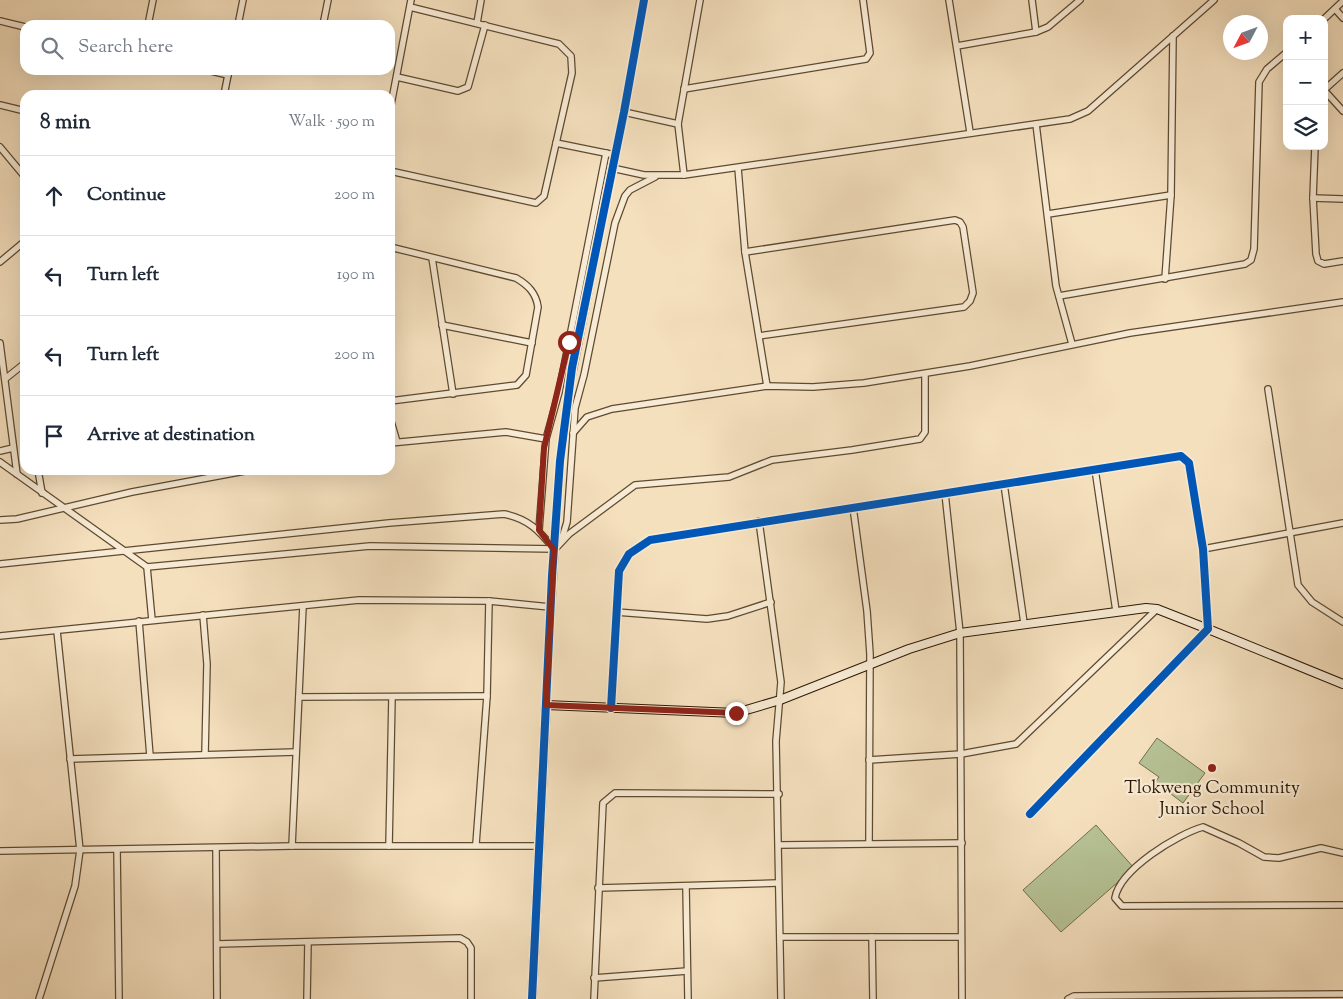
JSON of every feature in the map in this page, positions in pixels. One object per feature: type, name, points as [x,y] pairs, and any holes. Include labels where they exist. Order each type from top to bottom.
[{"type":"street","points":[[149,20],[153,0]]},
{"type":"street","points":[[239,20],[243,0]]},
{"type":"street","points":[[325,20],[328,0]]},
{"type":"street","points":[[394,90],[412,0]]},
{"type":"street","points":[[477,23],[481,0]]},
{"type":"street","points":[[532,999],[550,607],[560,461],[566,407],[644,0]]},
{"type":"street","points":[[684,175],[678,124],[700,0]]},
{"type":"street","points":[[684,90],[866,59],[870,53],[863,0]]},
{"type":"street","points":[[949,0],[970,132]]},
{"type":"street","points":[[1032,0],[1036,32]]},
{"type":"street","points":[[957,46],[1036,32],[1048,27],[1080,0]]},
{"type":"street","points":[[612,168],[657,176],[684,175],[1070,118],[1088,111],[1214,0]]},
{"type":"street","points":[[1328,15],[1343,1]]},
{"type":"street","points":[[395,172],[533,204],[544,196],[572,73],[571,56],[559,44],[410,7]]},
{"type":"street","points":[[1334,9],[1343,18]]},
{"type":"street","points":[[0,21],[20,26]]},
{"type":"street","points":[[397,77],[458,91],[466,89],[485,26]]},
{"type":"street","points":[[1165,279],[1171,195],[1174,36]]},
{"type":"street","points":[[1058,296],[1245,264],[1252,258],[1258,168],[1259,82],[1267,69],[1283,55]]},
{"type":"street","points":[[1343,73],[1324,90],[1343,111]]},
{"type":"street","points":[[225,90],[227,75]]},
{"type":"street","points":[[0,105],[20,109]]},
{"type":"street","points":[[624,112],[678,124]]},
{"type":"street","points":[[1036,124],[1058,296],[1072,344]]},
{"type":"street","points":[[556,143],[615,156]]},
{"type":"street","points":[[0,147],[20,171]]},
{"type":"street","points":[[1315,150],[1312,198],[1317,258],[1324,264],[1343,261]]},
{"type":"street","points":[[539,530],[546,439],[561,384],[606,154]]},
{"type":"street","points":[[738,168],[745,252],[767,386]]},
{"type":"street","points":[[555,547],[563,535],[567,522],[575,408],[621,202],[630,190],[657,176]]},
{"type":"street","points":[[1048,214],[1171,195]]},
{"type":"street","points":[[1312,198],[1343,198]]},
{"type":"street","points":[[745,252],[955,220],[960,222],[963,227],[973,293],[970,301],[964,306],[759,336]]},
{"type":"street","points":[[0,262],[20,245]]},
{"type":"street","points":[[395,248],[516,278],[524,283],[537,298],[538,307],[526,375],[517,385],[395,400]]},
{"type":"street","points":[[432,258],[453,394]]},
{"type":"street","points":[[573,433],[587,417],[612,409],[767,386],[813,387],[925,374],[1072,344],[1244,315],[1343,302]]},
{"type":"street","points":[[442,325],[532,343]]},
{"type":"street","points":[[0,343],[17,474]]},
{"type":"street","points":[[5,379],[20,367]]},
{"type":"street","points":[[0,462],[147,567],[370,546],[555,547],[569,534],[635,485],[729,476],[772,460],[869,448],[920,438],[925,432],[925,374]]},
{"type":"street","points":[[1268,389],[1298,585],[1301,591],[1317,606],[1343,622]]},
{"type":"street","points":[[395,435],[397,442],[506,432],[546,439]]},
{"type":"street","points":[[0,451],[13,448]]},
{"type":"street","points":[[611,708],[619,571],[629,554],[639,545],[650,540],[759,521],[1178,456],[1184,457],[1189,463],[1203,549],[1208,629],[1030,814]]},
{"type":"street","points":[[1095,470],[1116,611]]},
{"type":"street","points":[[39,475],[42,493]]},
{"type":"street","points":[[0,520],[225,475]]},
{"type":"street","points":[[1004,484],[1016,555],[1024,624]]},
{"type":"street","points":[[945,493],[960,633],[962,999]]},
{"type":"street","points":[[853,507],[867,611],[869,665],[869,843]]},
{"type":"street","points":[[0,564],[390,523],[504,514],[519,517],[539,530],[555,547]]},
{"type":"street","points":[[759,521],[779,661],[780,700],[776,741],[780,845],[778,883],[781,999]]},
{"type":"street","points":[[1203,549],[1343,523]]},
{"type":"street","points":[[147,567],[152,620]]},
{"type":"street","points":[[0,636],[368,600],[488,601],[550,607]]},
{"type":"street","points":[[476,844],[486,696],[488,601]]},
{"type":"street","points":[[616,612],[707,619],[728,616],[771,602]]},
{"type":"street","points":[[292,846],[303,606]]},
{"type":"street","points":[[869,760],[961,754],[1009,746],[1022,740],[1157,609]]},
{"type":"street","points":[[546,705],[736,713],[780,700],[869,665],[960,633],[1116,611],[1157,609],[1343,684]]},
{"type":"street","points":[[203,615],[206,664],[205,754]]},
{"type":"street","points":[[139,621],[150,756]]},
{"type":"street","points":[[39,999],[77,878],[80,850],[57,631]]},
{"type":"street","points":[[299,697],[486,696]]},
{"type":"street","points":[[389,846],[392,697]]},
{"type":"street","points":[[70,759],[296,752]]},
{"type":"street","points":[[594,999],[603,804],[611,795],[779,794]]},
{"type":"street","points":[[1343,853],[1321,848],[1279,858],[1264,857],[1239,842],[1204,827],[1180,836],[1159,849],[1132,872],[1118,890],[1116,898],[1122,906],[1343,905]]},
{"type":"street","points":[[780,845],[962,843]]},
{"type":"street","points":[[0,851],[476,844],[540,846]]},
{"type":"street","points":[[216,848],[217,999]]},
{"type":"street","points":[[117,850],[119,999]]},
{"type":"street","points":[[598,888],[778,883]]},
{"type":"street","points":[[686,887],[688,999]]},
{"type":"street","points":[[780,937],[961,937]]},
{"type":"street","points":[[872,937],[873,999]]},
{"type":"street","points":[[216,944],[460,938],[467,942],[471,948],[471,999]]},
{"type":"street","points":[[307,999],[308,942]]},
{"type":"street","points":[[594,978],[687,971]]},
{"type":"street","points":[[1068,999],[1074,996],[1318,997],[1343,994]]},
{"type":"green space","points":[[1157,738],[1205,773],[1183,803],[1155,782],[1159,777],[1139,763]]},
{"type":"green space","points":[[1096,825],[1134,868],[1061,932],[1023,890]]},
{"type":"cycle path","points":[[532,999],[552,576],[560,461],[572,368],[624,112],[644,0]]},
{"type":"cycle path","points":[[611,708],[619,571],[629,554],[650,540],[1181,456],[1189,463],[1203,549],[1208,629],[1030,814]]},
{"type":"place","name":"Tlokweng Community Junior School","points":[[1212,768]]},
{"type":"route","points":[[569,342],[553,420],[544,448],[539,530],[554,550],[546,705],[736,713]]}]
